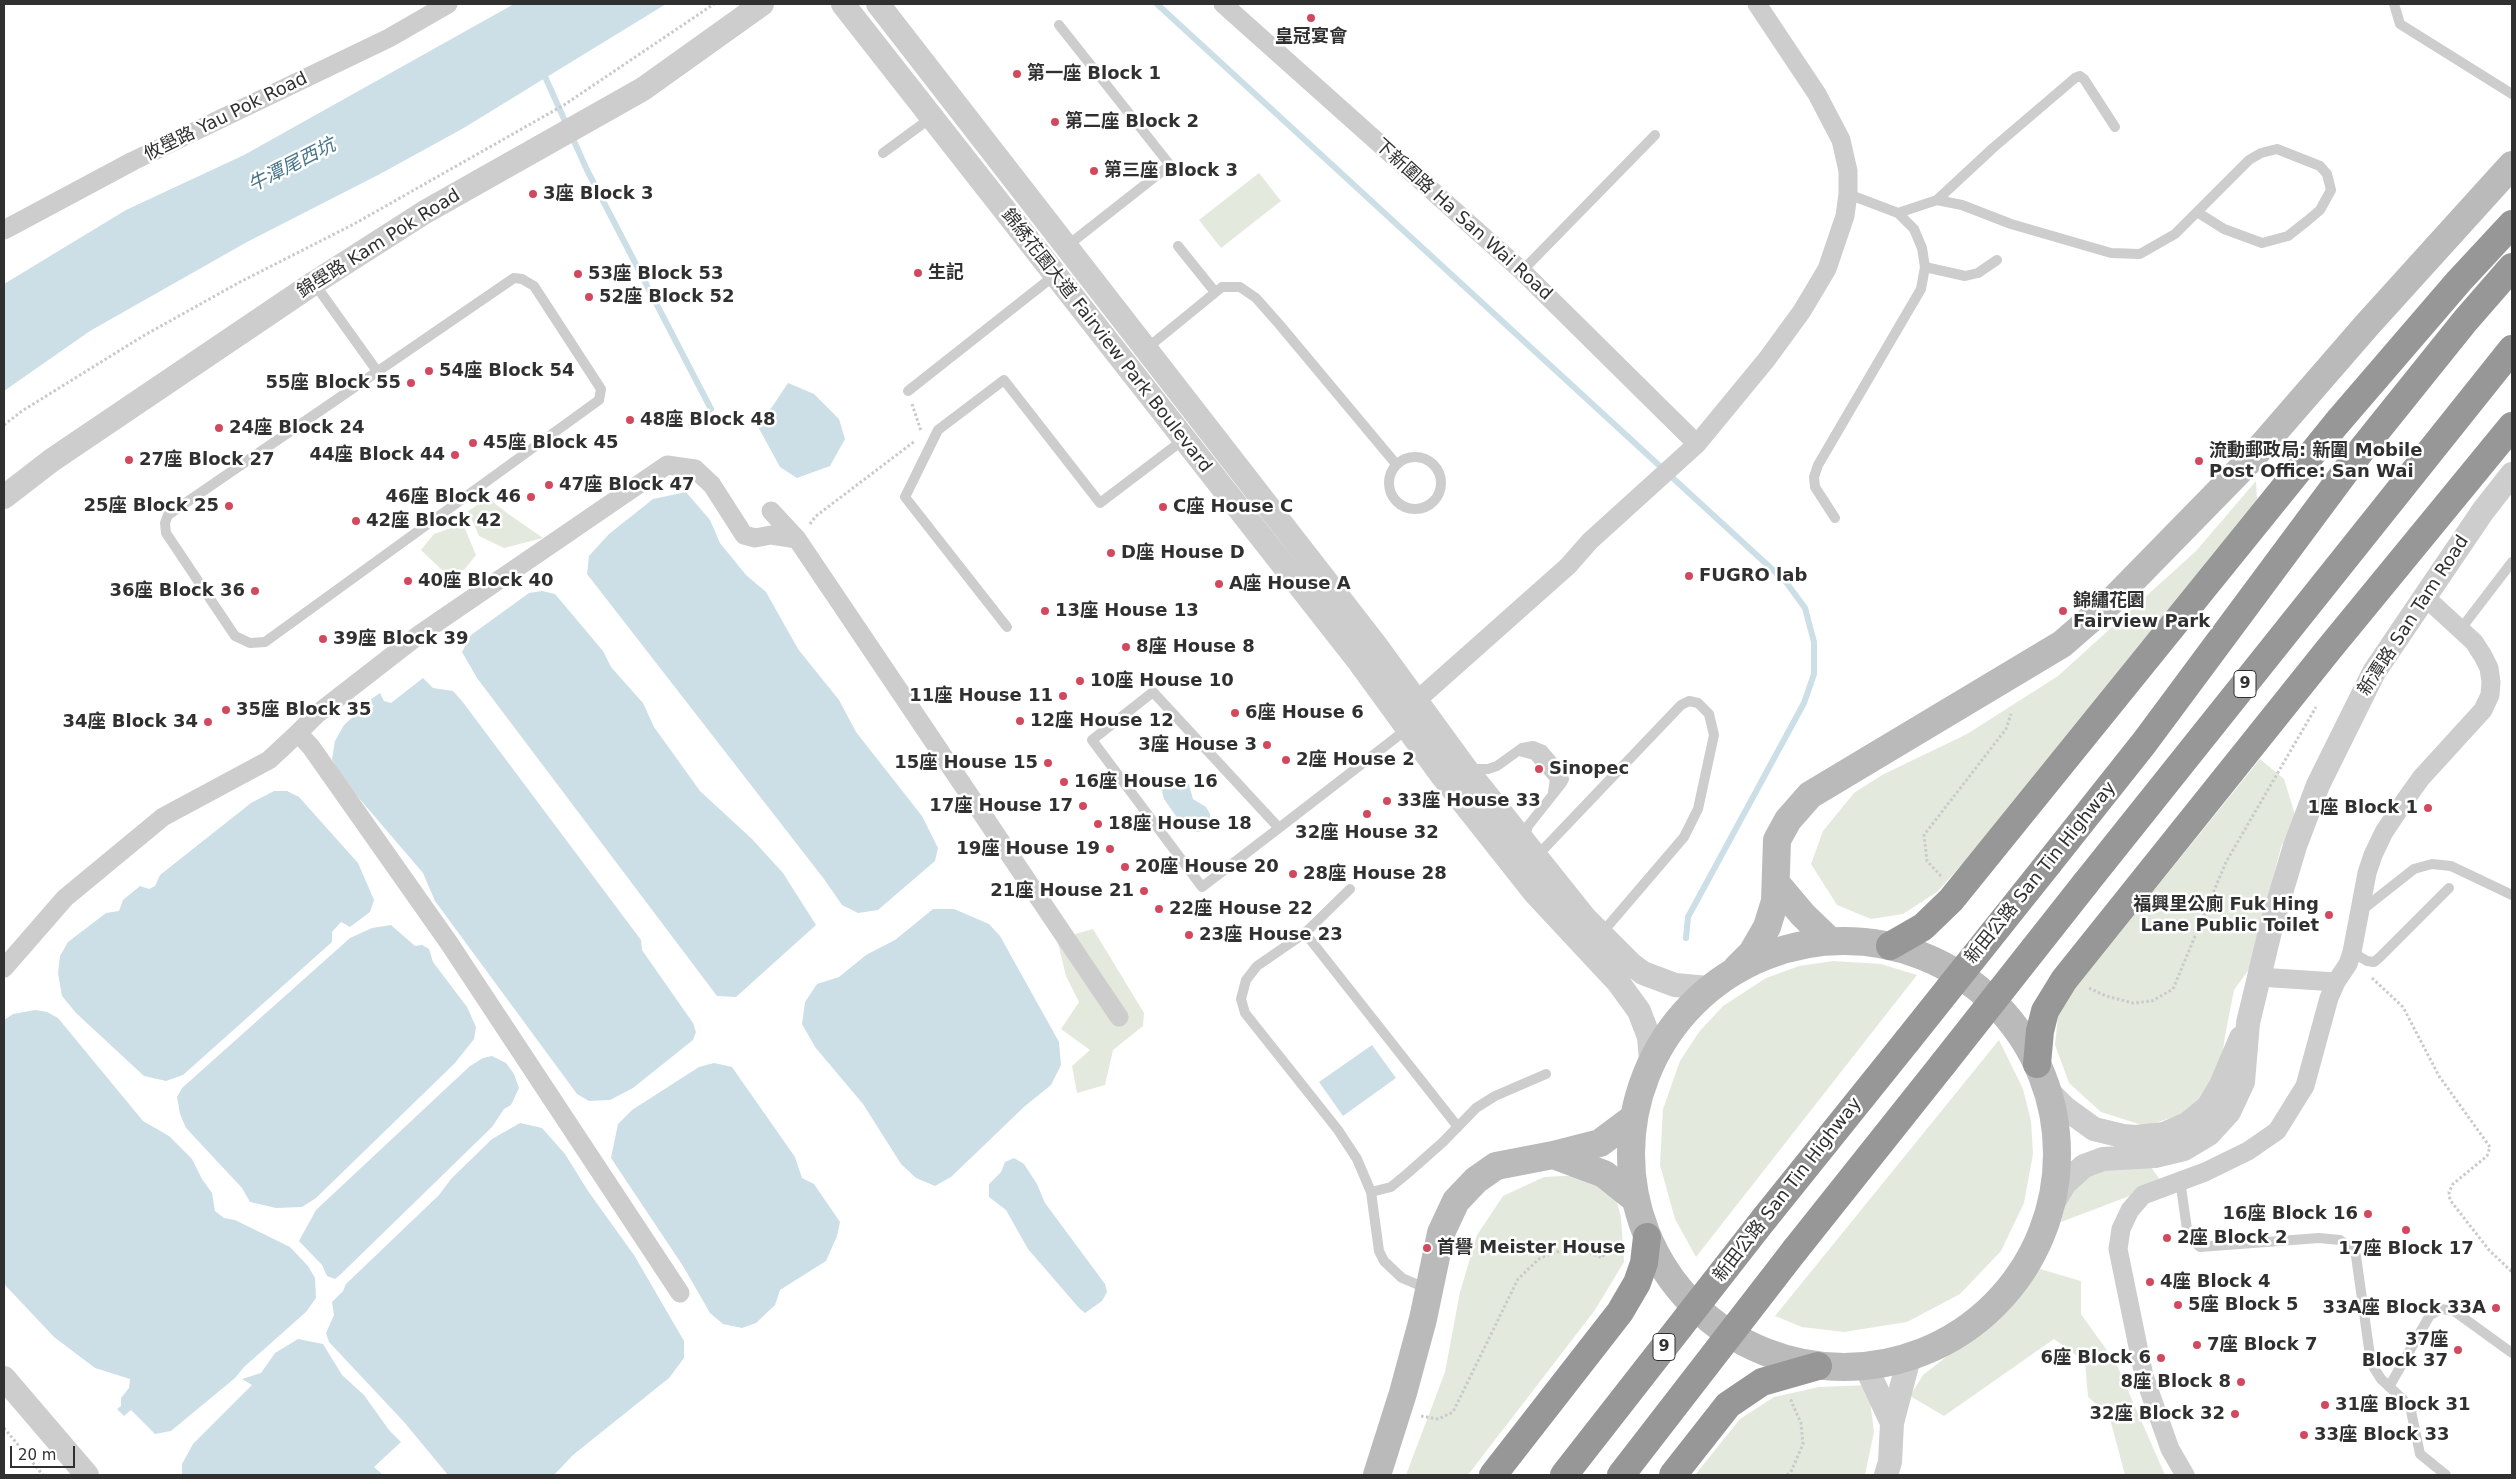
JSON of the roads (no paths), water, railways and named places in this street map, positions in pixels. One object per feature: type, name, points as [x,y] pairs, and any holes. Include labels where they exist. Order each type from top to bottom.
[{"type":"highway","points":[[1890,946],[1923,926],[1952,900],[2336,424],[2459,281],[2512,224]]},
{"type":"highway","name":"新田公路 San Tin Highway","points":[[1564,1475],[1764,1219],[2144,743],[2363,448],[2465,321],[2512,267]]},
{"type":"highway","name":"9","points":[[1620,1475],[2084,884],[2512,350]]},
{"type":"highway","points":[[2037,1064],[2040,1031],[2045,1010],[2064,980],[2323,657],[2512,426]]},
{"type":"highway","points":[[1492,1475],[1620,1312],[1637,1283],[1644,1263],[1647,1237]]},
{"type":"highway","points":[[1673,1475],[1728,1405],[1762,1382],[1818,1366]]},
{"type":"main road","points":[[1736,969],[1792,947],[1830,941],[1890,946],[1931,959],[1980,990],[2012,1022],[2037,1064],[2047,1090],[2057,1141],[2058,1166],[2052,1204],[2038,1246],[2022,1274],[1999,1302],[1968,1329],[1934,1348],[1908,1358],[1866,1367],[1818,1366],[1770,1355],[1730,1335],[1687,1300],[1662,1267],[1647,1237],[1634,1198],[1629,1158],[1632,1119],[1638,1094],[1650,1060],[1681,1014],[1708,988],[1736,969],[1752,953],[1767,927],[1775,902],[1777,840],[1788,820],[1810,795],[2062,644],[2115,598],[2249,461],[2367,325],[2512,165]]},
{"type":"main road","points":[[1776,883],[1803,916],[1830,941]]},
{"type":"main road","points":[[1377,1475],[1403,1393],[1441,1233],[1456,1201],[1476,1180],[1496,1166],[1553,1155],[1600,1143],[1632,1119]]},
{"type":"main road","points":[[1553,1155],[1604,1174],[1634,1198]]},
{"type":"street","name":"攸壆路 Yau Pok Road","points":[[4,230],[133,161],[389,38],[448,4]]},
{"type":"street","name":"錦壆路 Kam Pok Road","points":[[4,497],[60,455],[314,283],[425,212],[643,89],[762,4]]},
{"type":"street","name":"錦綉花園大道 Fairview Park Boulevard","points":[[843,4],[1183,440],[1414,717],[1466,769],[1530,850],[1601,934],[1642,973],[1675,986],[1708,988]]},
{"type":"street","name":"錦綉花園大道 Fairview Park Boulevard","points":[[878,4],[1375,644],[1414,717],[1440,773],[1535,893],[1618,982],[1639,1010],[1649,1037],[1650,1060]]},
{"type":"street","name":"下新圍路 Ha San Wai Road","points":[[1223,4],[1522,270],[1697,444]]},
{"type":"street","points":[[1414,717],[1568,566],[1590,541],[1679,458],[1697,444],[1767,359],[1802,311],[1827,269],[1839,238],[1848,194],[1848,171],[1841,140],[1817,94],[1757,4]]},
{"type":"street","points":[[4,968],[66,898],[163,817],[269,760],[317,714],[420,634],[667,465],[695,469],[712,484],[744,535],[755,538],[771,535],[797,539]]},
{"type":"street","name":"新潭路 San Tam Road","points":[[2052,1204],[2075,1171],[2092,1162],[2170,1154],[2197,1142],[2209,1134],[2229,1112],[2243,1082],[2248,1023],[2283,883],[2318,786],[2374,672],[2483,511],[2512,474]]},
{"type":"street","points":[[771,511],[797,539],[1119,1017]]},
{"type":"street","points":[[2185,1475],[2170,1449],[2144,1376],[2118,1249],[2121,1229],[2130,1210],[2143,1195],[2205,1172],[2248,1151],[2277,1131],[2305,1086],[2329,998],[2350,958],[2362,910],[2367,873],[2384,832],[2421,778],[2483,710],[2490,695],[2490,668],[2474,642],[2424,596]]},
{"type":"street","points":[[298,733],[311,747],[450,943],[680,1293]]},
{"type":"street","points":[[2259,977],[2336,982]]},
{"type":"street","name":"新潭路 San Tam Road","points":[[2047,1090],[2065,1108],[2094,1129],[2109,1134],[2136,1137],[2164,1134],[2187,1124],[2208,1107],[2221,1085],[2248,1023]]},
{"type":"street","points":[[1886,1475],[1890,1462],[1892,1423],[1908,1358]]},
{"type":"street","points":[[1866,1367],[1892,1423]]},
{"type":"street","points":[[4,1378],[84,1474]]},
{"type":"lane","points":[[2394,4],[2400,24],[2512,94]]},
{"type":"lane","points":[[1059,25],[1170,165],[1066,246]]},
{"type":"lane","points":[[1898,213],[1937,200],[1993,148],[2075,78],[2080,76],[2084,79],[2115,127]]},
{"type":"lane","points":[[883,153],[932,117]]},
{"type":"lane","points":[[1522,270],[1655,135]]},
{"type":"lane","points":[[1937,200],[1962,205],[2011,224],[2111,253],[2140,254],[2175,234],[2197,212],[2249,160],[2261,152],[2277,149],[2320,166],[2327,174],[2331,190],[2320,210],[2288,236],[2262,243],[2224,229],[2197,212]]},
{"type":"lane","points":[[1835,518],[1815,488],[1814,477],[1818,465],[1921,289],[1925,267],[1922,248],[1914,229],[1898,213],[1848,194]]},
{"type":"lane","points":[[1178,246],[1215,292]]},
{"type":"lane","points":[[1925,267],[1965,276],[1978,273],[1997,260]]},
{"type":"lane","points":[[908,391],[1055,275]]},
{"type":"lane","points":[[514,278],[522,279],[534,286],[601,388],[601,394],[594,404],[265,642],[256,644],[243,641],[235,636],[166,533],[165,523],[168,515],[377,371],[514,278]]},
{"type":"lane","points":[[314,283],[377,371]]},
{"type":"lane","points":[[1146,349],[1222,287],[1240,287],[1256,298],[1396,464]]},
{"type":"lane","points":[[1008,628],[905,497],[938,430],[1004,380],[1100,503],[1183,440]]},
{"type":"lane","points":[[1410,456],[1425,458],[1437,466],[1442,481],[1439,495],[1428,506],[1414,509],[1399,504],[1390,492],[1389,477],[1396,464],[1410,456]]},
{"type":"lane","points":[[2460,630],[2512,562]]},
{"type":"lane","points":[[1279,828],[1153,692],[1092,740],[1202,887],[1279,828],[1414,717]]},
{"type":"lane","points":[[1530,850],[1681,705],[1689,701],[1698,703],[1708,714],[1714,735],[1698,810],[1684,837],[1601,934]]},
{"type":"lane","points":[[1466,769],[1488,769],[1497,766],[1518,751],[1533,746],[1540,748],[1561,771],[1564,779],[1528,826],[1530,850]]},
{"type":"lane","points":[[2362,910],[2414,869],[2432,864],[2451,866],[2512,895]]},
{"type":"lane","points":[[2350,958],[2374,962],[2449,888]]},
{"type":"lane","points":[[1350,889],[1305,933],[1274,952],[1256,966],[1246,980],[1241,999],[1245,1014],[1338,1130],[1357,1160],[1371,1192],[1379,1251],[1384,1261],[1402,1278],[1421,1286],[1429,1286]]},
{"type":"lane","points":[[1305,933],[1458,1127]]},
{"type":"lane","points":[[1371,1192],[1391,1187],[1458,1127],[1476,1108],[1489,1100],[1546,1074]]},
{"type":"lane","points":[[2180,1180],[2188,1236],[2200,1247],[2319,1238],[2340,1240],[2353,1249],[2356,1256],[2371,1363],[2389,1387],[2410,1406],[2420,1454],[2446,1475]]},
{"type":"lane","points":[[2389,1387],[2430,1315],[2441,1310],[2454,1311],[2512,1353]]},
{"type":"water","name":"牛潭尾西坑","points":[[514,4],[666,4],[462,129],[380,174],[247,242],[90,331],[4,391],[4,284],[126,210],[244,155]]},
{"type":"water","points":[[788,383],[814,394],[839,419],[845,439],[830,466],[797,478],[780,467],[756,423],[772,407]]},
{"type":"water","points":[[686,492],[710,520],[720,543],[746,575],[766,592],[798,649],[839,700],[856,732],[922,816],[938,848],[935,861],[878,910],[858,913],[842,905],[824,879],[587,574],[589,556],[609,534],[653,499]]},
{"type":"water","points":[[542,591],[555,594],[603,651],[611,667],[643,703],[654,727],[700,791],[752,839],[783,873],[816,925],[736,997],[717,996],[477,678],[462,652],[471,635],[529,593]]},
{"type":"water","points":[[423,678],[433,688],[453,691],[462,701],[641,940],[642,950],[693,1023],[696,1032],[693,1040],[633,1088],[610,1100],[589,1101],[577,1094],[435,901],[423,873],[340,776],[332,759],[335,741],[344,725],[358,712],[374,707],[370,700],[380,693],[384,701],[391,703]]},
{"type":"water","points":[[1177,777],[1184,779],[1189,785],[1193,799],[1206,807],[1210,814],[1210,822],[1205,829],[1198,832],[1189,831],[1183,826],[1164,799],[1162,791],[1164,784],[1169,779]]},
{"type":"water","points":[[274,791],[287,791],[299,797],[358,863],[374,900],[370,912],[350,927],[341,922],[332,932],[332,942],[183,1075],[166,1081],[144,1076],[76,1013],[62,996],[58,973],[60,956],[68,942],[106,913],[119,911],[123,900],[140,886],[149,889],[155,886],[160,875],[251,803]]},
{"type":"water","points":[[933,909],[954,909],[989,924],[1000,936],[1059,1042],[1061,1065],[1051,1085],[1025,1106],[951,1177],[935,1186],[916,1178],[901,1164],[863,1104],[815,1047],[802,1024],[805,1002],[817,984],[839,977],[866,955],[895,940]]},
{"type":"water","points":[[391,925],[415,946],[422,945],[429,949],[433,962],[467,1007],[476,1027],[474,1039],[455,1063],[316,1198],[302,1207],[276,1208],[250,1202],[242,1188],[186,1128],[180,1114],[177,1097],[182,1088],[350,938],[372,928]]},
{"type":"water","points":[[35,1010],[47,1012],[58,1018],[143,1121],[169,1136],[192,1159],[202,1179],[212,1193],[215,1211],[224,1218],[235,1220],[290,1247],[308,1266],[315,1278],[316,1298],[306,1312],[244,1367],[235,1378],[171,1431],[155,1434],[131,1410],[124,1416],[117,1409],[121,1406],[121,1398],[129,1388],[130,1379],[95,1368],[54,1337],[4,1284],[4,1020],[13,1014]]},
{"type":"water","points":[[1372,1045],[1396,1078],[1343,1116],[1319,1082]]},
{"type":"water","points":[[492,1056],[506,1063],[514,1074],[519,1088],[511,1105],[504,1109],[492,1127],[342,1273],[335,1279],[327,1276],[322,1265],[299,1241],[316,1210],[470,1066],[483,1058]]},
{"type":"water","points":[[714,1063],[732,1067],[795,1157],[802,1178],[814,1184],[840,1222],[837,1236],[826,1261],[780,1290],[775,1305],[756,1323],[742,1328],[723,1324],[710,1313],[683,1266],[611,1158],[618,1124],[632,1110],[699,1067]]},
{"type":"water","points":[[520,1123],[542,1128],[565,1154],[588,1191],[634,1255],[684,1341],[684,1358],[669,1378],[573,1455],[554,1475],[448,1475],[404,1422],[329,1342],[326,1333],[334,1315],[332,1302],[343,1291],[346,1284],[439,1195],[451,1179],[492,1139]]},
{"type":"water","points":[[1014,1158],[1024,1164],[1037,1184],[1045,1203],[1105,1284],[1107,1292],[1102,1301],[1085,1313],[1028,1249],[1006,1210],[989,1197],[989,1184],[1001,1172],[1005,1162]]},
{"type":"water","points":[[298,1339],[323,1344],[342,1375],[364,1395],[389,1430],[401,1442],[374,1467],[383,1475],[182,1475],[182,1464],[193,1444],[252,1385],[242,1379],[261,1373],[275,1353]]},
{"type":"waterway","points":[[1157,4],[1786,582],[1805,608],[1814,642],[1814,674],[1804,703],[1688,917],[1686,938]]},
{"type":"waterway","points":[[542,70],[587,170],[711,409],[691,425]]},
{"type":"place","name":"皇冠宴會","points":[[1311,18]]},
{"type":"place","name":"第一座 Block 1","points":[[1017,74]]},
{"type":"place","name":"第二座 Block 2","points":[[1055,122]]},
{"type":"place","name":"第三座 Block 3","points":[[1094,171]]},
{"type":"place","name":"3座 Block 3","points":[[533,194]]},
{"type":"place","name":"生記","points":[[918,273]]},
{"type":"place","name":"53座 Block 53","points":[[578,274]]},
{"type":"place","name":"52座 Block 52","points":[[589,297]]},
{"type":"place","name":"54座 Block 54","points":[[429,371]]},
{"type":"place","name":"55座 Block 55","points":[[411,383]]},
{"type":"place","name":"48座 Block 48","points":[[630,420]]},
{"type":"place","name":"24座 Block 24","points":[[219,428]]},
{"type":"place","name":"45座 Block 45","points":[[473,443]]},
{"type":"place","name":"44座 Block 44","points":[[455,455]]},
{"type":"place","name":"27座 Block 27","points":[[129,460]]},
{"type":"place","name":"流動郵政局: 新圍 Mobile Post Office: San Wai","points":[[2199,461]]},
{"type":"place","name":"47座 Block 47","points":[[549,485]]},
{"type":"place","name":"46座 Block 46","points":[[531,497]]},
{"type":"place","name":"25座 Block 25","points":[[229,506]]},
{"type":"place","name":"C座 House C","points":[[1163,507]]},
{"type":"place","name":"42座 Block 42","points":[[356,521]]},
{"type":"place","name":"D座 House D","points":[[1111,553]]},
{"type":"place","name":"FUGRO lab","points":[[1689,576]]},
{"type":"place","name":"40座 Block 40","points":[[408,581]]},
{"type":"place","name":"A座 House A","points":[[1219,584]]},
{"type":"place","name":"36座 Block 36","points":[[255,591]]},
{"type":"place","name":"13座 House 13","points":[[1045,611]]},
{"type":"place","name":"錦繡花園 Fairview Park","points":[[2063,611]]},
{"type":"place","name":"39座 Block 39","points":[[323,639]]},
{"type":"place","name":"8座 House 8","points":[[1126,647]]},
{"type":"place","name":"10座 House 10","points":[[1080,681]]},
{"type":"place","name":"11座 House 11","points":[[1063,696]]},
{"type":"place","name":"35座 Block 35","points":[[226,710]]},
{"type":"place","name":"6座 House 6","points":[[1235,713]]},
{"type":"place","name":"12座 House 12","points":[[1020,721]]},
{"type":"place","name":"34座 Block 34","points":[[208,722]]},
{"type":"place","name":"3座 House 3","points":[[1267,745]]},
{"type":"place","name":"2座 House 2","points":[[1286,760]]},
{"type":"place","name":"15座 House 15","points":[[1048,763]]},
{"type":"place","name":"Sinopec","points":[[1539,769]]},
{"type":"place","name":"16座 House 16","points":[[1064,782]]},
{"type":"place","name":"33座 House 33","points":[[1387,801]]},
{"type":"place","name":"17座 House 17","points":[[1083,806]]},
{"type":"place","name":"1座 Block 1","points":[[2428,808]]},
{"type":"place","name":"32座 House 32","points":[[1367,814]]},
{"type":"place","name":"18座 House 18","points":[[1098,824]]},
{"type":"place","name":"19座 House 19","points":[[1110,849]]},
{"type":"place","name":"20座 House 20","points":[[1125,867]]},
{"type":"place","name":"28座 House 28","points":[[1293,874]]},
{"type":"place","name":"21座 House 21","points":[[1144,891]]},
{"type":"place","name":"22座 House 22","points":[[1159,909]]},
{"type":"place","name":"福興里公廁 Fuk Hing Lane Public Toilet","points":[[2329,915]]},
{"type":"place","name":"23座 House 23","points":[[1189,935]]},
{"type":"place","name":"16座 Block 16","points":[[2368,1214]]},
{"type":"place","name":"17座 Block 17","points":[[2406,1230]]},
{"type":"place","name":"2座 Block 2","points":[[2167,1238]]},
{"type":"place","name":"首譽 Meister House","points":[[1427,1248]]},
{"type":"place","name":"4座 Block 4","points":[[2150,1282]]},
{"type":"place","name":"5座 Block 5","points":[[2178,1305]]},
{"type":"place","name":"33A座 Block 33A","points":[[2496,1308]]},
{"type":"place","name":"7座 Block 7","points":[[2197,1345]]},
{"type":"place","name":"37座 Block 37","points":[[2458,1350]]},
{"type":"place","name":"6座 Block 6","points":[[2161,1358]]},
{"type":"place","name":"8座 Block 8","points":[[2241,1382]]},
{"type":"place","name":"31座 Block 31","points":[[2325,1405]]},
{"type":"place","name":"32座 Block 32","points":[[2235,1414]]},
{"type":"place","name":"33座 Block 33","points":[[2304,1435]]}]
